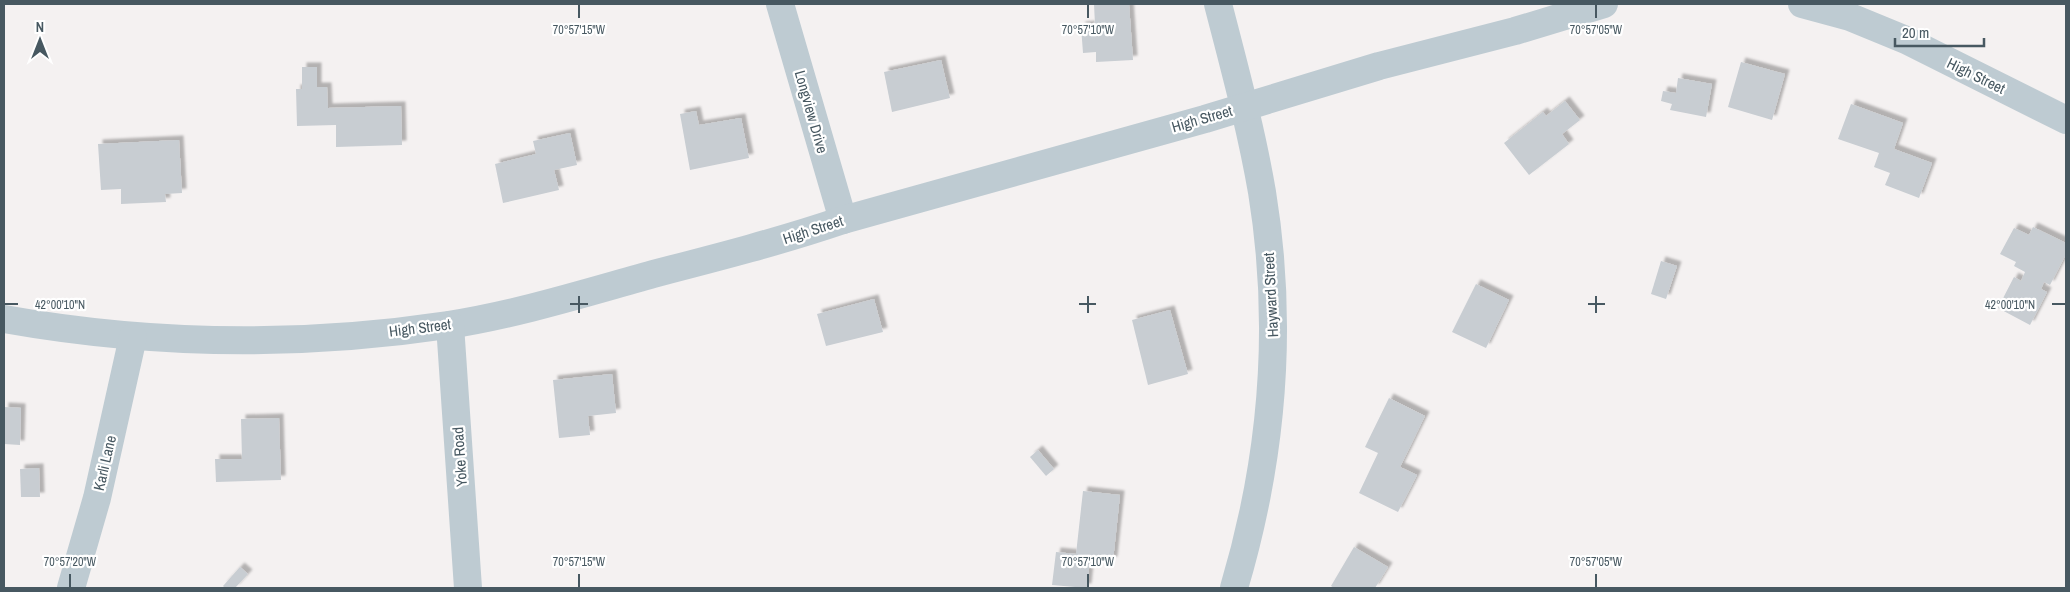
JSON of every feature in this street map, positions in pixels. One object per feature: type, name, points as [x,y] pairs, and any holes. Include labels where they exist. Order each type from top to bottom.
[{"type":"street","name":"Longview Drive","points":[[780,4],[843,220]]},
{"type":"street","name":"Hayward Street","points":[[1218,4],[1257,164],[1270,267],[1274,342],[1269,423],[1263,466],[1248,536],[1234,588]]},
{"type":"street","name":"High Street","points":[[4,319],[133,337],[209,340],[304,338],[392,332],[450,325],[509,312],[737,253],[843,220],[1244,107],[1379,66],[1516,31],[1604,4]]},
{"type":"street","name":"High Street","points":[[1802,4],[1850,17],[1898,37],[2066,120]]},
{"type":"street","name":"Yoke Road","points":[[450,325],[468,588]]},
{"type":"street","name":"Karli Lane","points":[[70,588],[99,489],[133,337]]},
{"type":"building","points":[[1094,4],[1129,4],[1133,60],[1096,62],[1096,52],[1083,53],[1081,26],[1095,25]]},
{"type":"building","points":[[941,60],[950,98],[892,112],[884,72]]},
{"type":"building","points":[[1741,62],[1785,74],[1772,120],[1728,107]]},
{"type":"building","points":[[302,67],[317,67],[317,87],[327,87],[328,108],[401,106],[402,145],[336,147],[336,125],[297,126],[296,89],[302,89]]},
{"type":"building","points":[[1678,78],[1712,84],[1706,117],[1670,110],[1672,104],[1661,101],[1663,91],[1676,93]]},
{"type":"building","points":[[1565,101],[1580,120],[1562,134],[1569,144],[1529,175],[1504,143],[1543,112],[1546,116]]},
{"type":"building","points":[[1851,104],[1903,123],[1894,149],[1932,163],[1919,198],[1885,185],[1890,173],[1874,167],[1879,153],[1838,139]]},
{"type":"building","points":[[696,111],[699,125],[741,118],[749,158],[690,170],[680,114]]},
{"type":"building","points":[[570,133],[577,165],[554,170],[559,190],[503,203],[495,164],[536,154],[533,141]]},
{"type":"building","points":[[179,140],[182,193],[165,194],[166,202],[121,204],[121,189],[101,190],[98,144]]},
{"type":"building","points":[[2033,227],[2066,243],[2066,254],[2050,285],[2044,282],[2041,289],[2047,292],[2030,325],[1998,308],[2014,277],[2021,281],[2025,272],[2014,266],[2016,262],[2000,254],[2014,228],[2029,235]]},
{"type":"building","points":[[1661,261],[1677,266],[1666,299],[1651,294]]},
{"type":"building","points":[[1476,284],[1509,300],[1486,348],[1452,332]]},
{"type":"building","points":[[874,299],[883,332],[826,346],[817,314]]},
{"type":"building","points":[[1170,310],[1188,374],[1148,385],[1132,320]]},
{"type":"building","points":[[612,374],[616,413],[588,416],[590,435],[559,438],[553,380]]},
{"type":"building","points":[[1389,398],[1425,416],[1400,467],[1417,475],[1398,512],[1359,493],[1378,453],[1365,447]]},
{"type":"building","points":[[4,407],[21,408],[20,445],[4,444]]},
{"type":"building","points":[[279,418],[281,480],[216,482],[215,459],[242,459],[241,419]]},
{"type":"building","points":[[1038,450],[1054,469],[1046,476],[1030,457]]},
{"type":"building","points":[[39,468],[40,497],[21,497],[20,469]]},
{"type":"building","points":[[1083,491],[1120,495],[1113,561],[1090,559],[1087,588],[1052,585],[1056,552],[1076,554]]},
{"type":"building","points":[[1354,547],[1388,567],[1375,588],[1334,588],[1331,586]]},
{"type":"building","points":[[240,567],[248,574],[235,588],[225,588],[223,586]]}]
